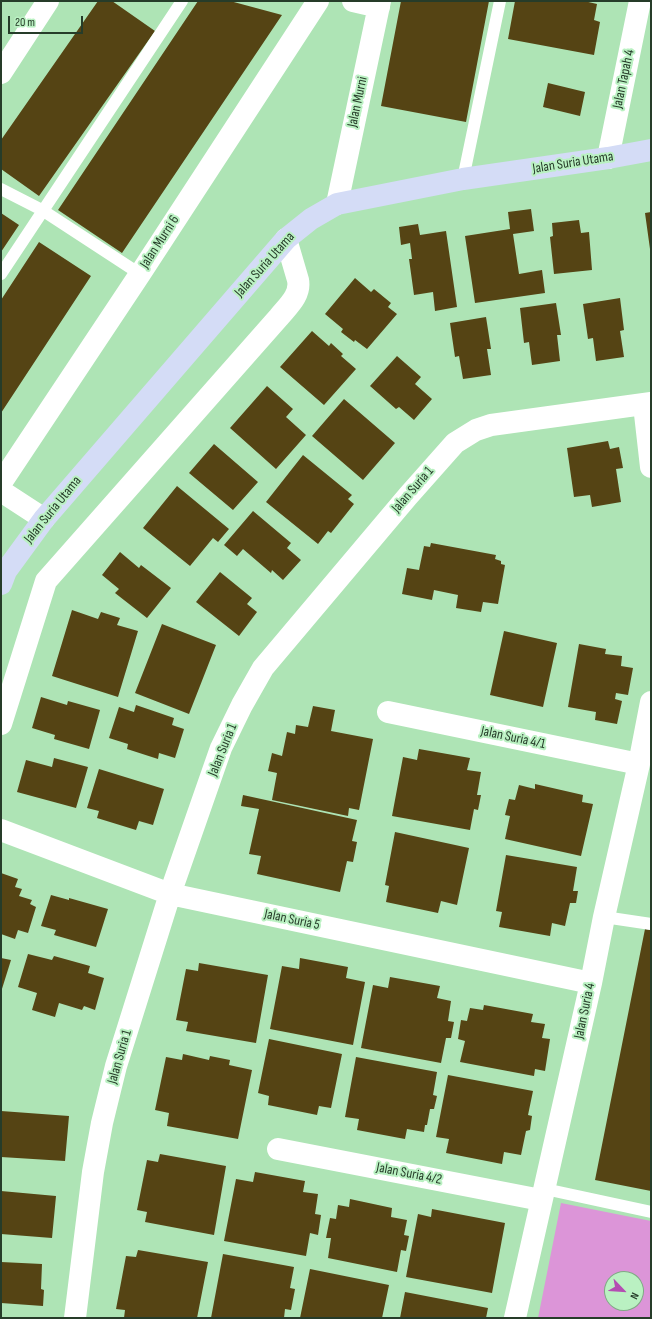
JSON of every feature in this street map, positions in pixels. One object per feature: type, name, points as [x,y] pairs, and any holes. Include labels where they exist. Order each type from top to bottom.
[{"type":"main road","name":"Jalan Suria Utama","points":[[1,584],[6,571],[44,519],[286,239],[311,218],[337,204],[463,179],[608,158],[651,150]]},
{"type":"street","points":[[1,73],[48,1]]},
{"type":"street","name":"Jalan Murni 6","points":[[1,482],[140,274],[318,1]]},
{"type":"street","points":[[353,1],[379,4]]},
{"type":"street","name":"Jalan Tapah 4","points":[[608,158],[640,1]]},
{"type":"street","name":"Jalan Murni","points":[[337,204],[379,4]]},
{"type":"street","points":[[1,724],[46,581],[279,317],[298,292],[298,280],[286,239]]},
{"type":"street","points":[[647,404],[651,467]]},
{"type":"street","name":"Jalan Suria 1","points":[[75,1318],[93,1172],[102,1123],[116,1066],[170,894],[221,748],[242,704],[263,668],[408,496],[455,443],[476,430],[491,425],[647,404]]},
{"type":"street","points":[[1,492],[44,519]]},
{"type":"street","name":"Jalan Suria 4","points":[[515,1318],[591,983],[604,917],[639,764],[651,702]]},
{"type":"street","name":"Jalan Suria 4/1","points":[[388,712],[639,764]]},
{"type":"street","name":"Jalan Suria 5","points":[[1,830],[170,894],[591,983]]},
{"type":"street","name":"Jalan Suria 4/2","points":[[278,1149],[543,1195]]},
{"type":"lane","points":[[1,274],[182,1]]},
{"type":"lane","points":[[463,179],[500,1]]},
{"type":"lane","points":[[1,189],[42,210],[140,274]]},
{"type":"lane","points":[[604,917],[651,924]]},
{"type":"lane","points":[[543,1195],[651,1212]]},
{"type":"shaded area","points":[[561,1203],[651,1221],[651,1318],[538,1318]]},
{"type":"building","points":[[98,1],[112,1],[155,31],[39,196],[1,169],[1,140]]},
{"type":"building","points":[[198,1],[230,1],[282,15],[122,253],[58,210]]},
{"type":"building","points":[[401,1],[489,1],[466,122],[381,106]]},
{"type":"building","points":[[515,1],[584,1],[597,4],[594,20],[600,22],[594,55],[508,39]]},
{"type":"building","points":[[548,83],[585,92],[580,116],[543,107]]},
{"type":"building","points":[[531,209],[534,231],[513,234],[519,274],[542,270],[545,293],[475,303],[465,236],[510,229],[508,212]]},
{"type":"building","points":[[651,212],[651,248],[650,249],[645,213]]},
{"type":"building","points":[[1,213],[19,225],[1,252]]},
{"type":"building","points":[[579,220],[581,233],[589,232],[592,270],[554,274],[550,237],[553,236],[552,223]]},
{"type":"building","points":[[418,224],[420,235],[446,231],[457,307],[435,311],[433,292],[414,295],[409,259],[412,259],[410,243],[401,245],[399,227]]},
{"type":"building","points":[[39,242],[91,276],[1,413],[1,300]]},
{"type":"building","points":[[355,278],[371,292],[374,289],[391,303],[388,307],[397,314],[367,349],[355,340],[354,342],[341,332],[343,329],[325,314]]},
{"type":"building","points":[[620,298],[624,330],[620,331],[624,357],[596,361],[593,338],[588,339],[583,304]]},
{"type":"building","points":[[556,303],[561,335],[557,335],[560,361],[532,365],[529,342],[524,343],[520,308]]},
{"type":"building","points":[[486,317],[491,349],[487,349],[491,375],[463,379],[459,356],[455,357],[450,323]]},
{"type":"building","points":[[312,331],[329,346],[331,343],[343,354],[341,356],[356,369],[324,405],[280,367]]},
{"type":"building","points":[[397,356],[421,377],[415,384],[432,399],[414,420],[399,407],[396,409],[370,386]]},
{"type":"building","points":[[267,386],[293,409],[286,417],[306,435],[276,469],[230,428]]},
{"type":"building","points":[[344,399],[395,443],[363,480],[312,436]]},
{"type":"building","points":[[608,441],[610,449],[619,447],[623,468],[616,469],[621,502],[592,507],[590,495],[574,497],[567,448]]},
{"type":"building","points":[[214,444],[258,482],[233,510],[189,473]]},
{"type":"building","points":[[303,455],[352,495],[348,499],[354,504],[331,533],[328,531],[318,544],[266,502]]},
{"type":"building","points":[[177,486],[229,529],[218,542],[213,538],[190,566],[143,528]]},
{"type":"building","points":[[253,511],[291,543],[287,548],[301,560],[283,580],[272,570],[271,573],[243,549],[237,556],[224,545]]},
{"type":"building","points":[[431,543],[496,555],[495,559],[501,561],[501,564],[505,565],[498,604],[483,602],[481,612],[456,608],[458,595],[434,590],[432,600],[402,594],[407,568],[419,570],[424,546],[430,547]]},
{"type":"building","points":[[120,552],[139,568],[141,565],[171,588],[147,618],[115,593],[119,589],[102,575]]},
{"type":"building","points":[[220,572],[252,598],[247,604],[257,612],[239,636],[196,602]]},
{"type":"building","points":[[72,610],[98,619],[101,612],[120,618],[117,625],[138,631],[118,697],[52,676]]},
{"type":"building","points":[[162,624],[216,645],[189,714],[135,693]]},
{"type":"building","points":[[504,631],[557,643],[543,707],[490,695]]},
{"type":"building","points":[[579,644],[606,649],[605,654],[622,656],[621,666],[633,668],[628,695],[616,693],[615,699],[622,701],[617,724],[595,720],[596,712],[568,707]]},
{"type":"building","points":[[41,697],[67,705],[68,701],[100,710],[89,749],[54,739],[55,735],[32,728]]},
{"type":"building","points":[[136,705],[174,718],[172,725],[184,729],[175,758],[159,753],[158,759],[127,749],[128,744],[109,738],[119,707],[134,712]]},
{"type":"building","points":[[313,706],[335,710],[331,731],[373,739],[359,810],[349,808],[348,816],[272,800],[277,773],[268,771],[272,753],[282,756],[287,732],[295,734],[296,725],[308,727]]},
{"type":"building","points":[[419,749],[470,758],[467,770],[481,772],[477,795],[481,795],[478,810],[474,809],[470,830],[392,816],[403,757],[417,760]]},
{"type":"building","points":[[54,758],[88,767],[76,808],[17,792],[26,760],[52,767]]},
{"type":"building","points":[[99,769],[164,789],[153,825],[139,821],[136,830],[97,818],[99,811],[87,808]]},
{"type":"building","points":[[535,784],[583,795],[582,802],[593,804],[581,856],[505,839],[510,816],[505,815],[509,799],[515,800],[519,785],[535,789]]},
{"type":"building","points":[[243,795],[357,820],[352,841],[357,842],[353,862],[347,861],[340,892],[257,874],[261,856],[249,854],[259,809],[241,806]]},
{"type":"building","points":[[395,832],[469,848],[457,905],[441,901],[438,913],[386,902],[389,886],[385,885]]},
{"type":"building","points":[[506,855],[577,867],[573,891],[578,891],[576,903],[570,903],[565,926],[552,923],[550,936],[499,927],[502,912],[496,911]]},
{"type":"building","points":[[1,873],[18,879],[15,887],[22,889],[19,896],[32,900],[30,904],[36,907],[28,933],[18,930],[15,939],[1,934]]},
{"type":"building","points":[[51,895],[69,900],[69,898],[108,909],[96,947],[54,935],[56,930],[41,926]]},
{"type":"building","points":[[645,929],[651,930],[651,1191],[595,1180]]},
{"type":"building","points":[[28,954],[52,960],[54,956],[90,966],[88,973],[104,978],[95,1010],[84,1006],[82,1010],[59,1003],[55,1017],[32,1010],[37,993],[18,987]]},
{"type":"building","points":[[1,958],[11,960],[1,992]]},
{"type":"building","points":[[300,958],[348,967],[346,978],[365,982],[353,1045],[270,1029],[282,966],[299,969]]},
{"type":"building","points":[[199,963],[268,975],[256,1043],[186,1031],[188,1022],[176,1020],[186,969],[198,971]]},
{"type":"building","points":[[390,977],[440,986],[437,998],[451,1001],[448,1021],[454,1022],[451,1038],[446,1038],[441,1063],[361,1048],[373,985],[388,988]]},
{"type":"building","points":[[484,1005],[533,1014],[531,1022],[545,1024],[542,1038],[550,1039],[545,1071],[535,1069],[534,1076],[460,1062],[465,1041],[458,1039],[461,1020],[467,1021],[470,1008],[483,1010]]},
{"type":"building","points":[[269,1039],[342,1054],[331,1108],[319,1106],[317,1115],[268,1105],[269,1096],[258,1093]]},
{"type":"building","points":[[183,1054],[209,1060],[210,1056],[230,1060],[229,1065],[252,1070],[238,1139],[167,1126],[169,1113],[155,1110],[166,1057],[182,1060]]},
{"type":"building","points":[[356,1057],[437,1072],[433,1095],[437,1096],[434,1109],[430,1109],[424,1132],[407,1129],[405,1139],[357,1130],[359,1119],[345,1117]]},
{"type":"building","points":[[448,1075],[533,1091],[528,1115],[532,1116],[530,1130],[526,1131],[521,1155],[504,1152],[502,1164],[446,1153],[449,1139],[436,1137]]},
{"type":"building","points":[[1,1111],[69,1116],[65,1161],[1,1157]]},
{"type":"building","points":[[160,1154],[226,1166],[214,1235],[145,1222],[147,1212],[137,1210],[147,1160],[158,1162]]},
{"type":"building","points":[[255,1172],[305,1181],[303,1192],[318,1194],[315,1214],[321,1215],[318,1235],[310,1233],[306,1256],[224,1241],[236,1179],[253,1182]]},
{"type":"building","points":[[1,1191],[56,1196],[52,1238],[1,1234]]},
{"type":"building","points":[[350,1199],[392,1208],[391,1217],[407,1220],[404,1235],[409,1236],[406,1251],[401,1250],[397,1272],[328,1258],[331,1238],[326,1238],[330,1218],[336,1219],[338,1205],[349,1207]]},
{"type":"building","points":[[432,1209],[505,1223],[492,1293],[406,1277],[418,1214],[431,1217]]},
{"type":"building","points":[[138,1250],[208,1262],[197,1318],[124,1318],[125,1310],[116,1309],[126,1256],[136,1257]]},
{"type":"building","points":[[223,1254],[294,1267],[290,1288],[295,1289],[291,1310],[285,1309],[284,1318],[211,1318]]},
{"type":"building","points":[[1,1262],[42,1264],[41,1289],[44,1290],[43,1306],[1,1303]]},
{"type":"building","points":[[310,1269],[389,1285],[382,1318],[300,1318]]},
{"type":"building","points":[[405,1292],[488,1308],[486,1318],[400,1318]]}]
